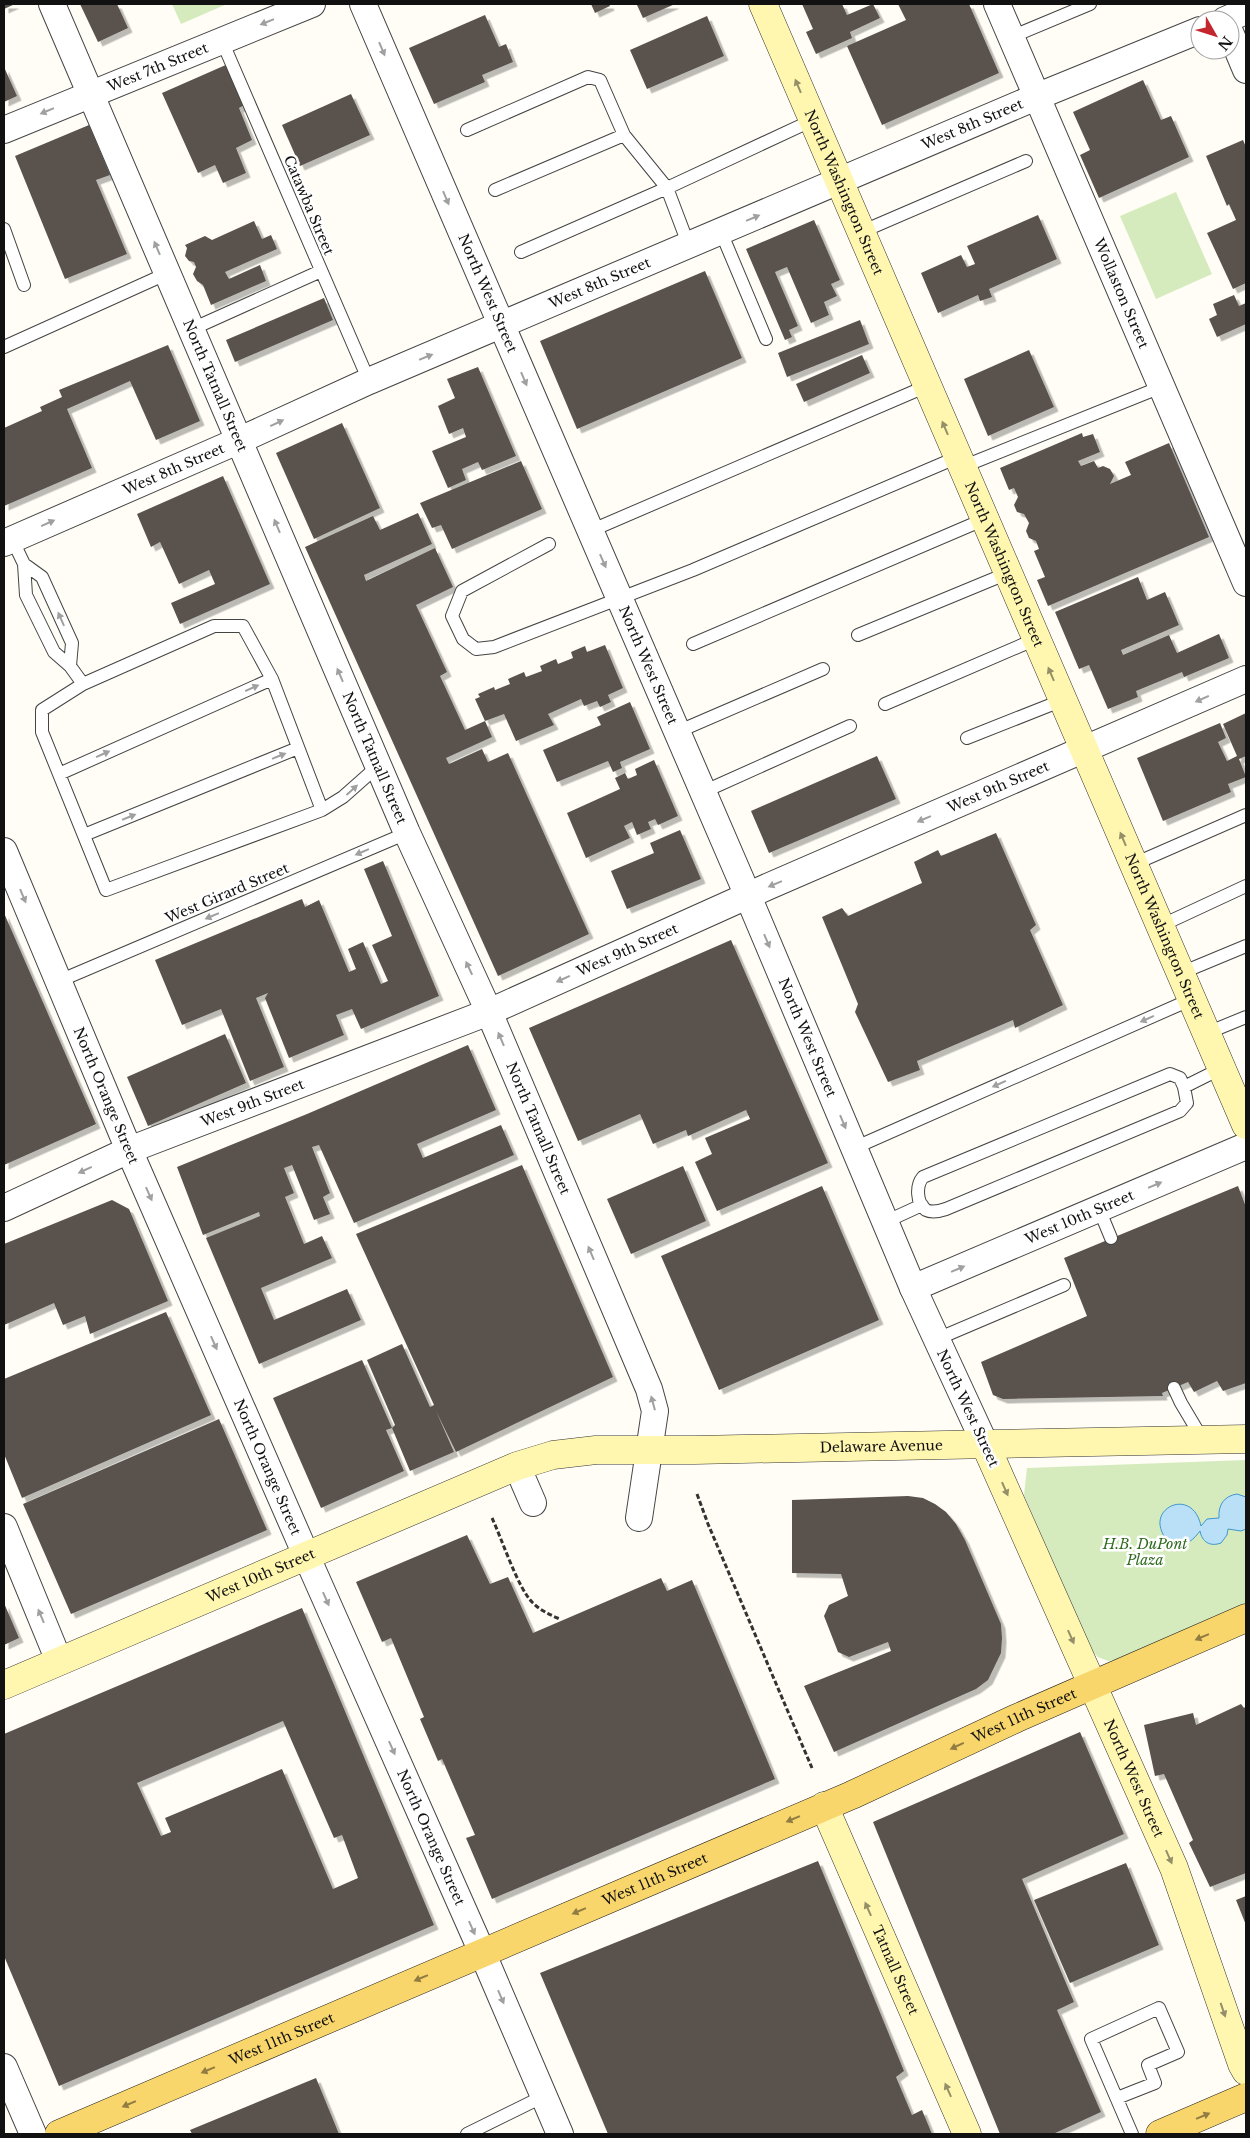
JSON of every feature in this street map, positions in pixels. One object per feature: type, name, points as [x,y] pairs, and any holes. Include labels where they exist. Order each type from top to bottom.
[{"type":"main road","name":"North Washington Street","points":[[763,4],[1246,1125]]},
{"type":"main road","name":"Delaware Avenue","points":[[516,1466],[553,1455],[596,1450],[649,1451],[1246,1439]]},
{"type":"main road","name":"North West Street","points":[[985,1444],[1174,1868],[1246,2072]]},
{"type":"main road","name":"West 10th Street","points":[[4,1685],[516,1466]]},
{"type":"main road","name":"West 11th Street","points":[[59,2134],[824,1806],[1246,1618]]},
{"type":"main road","name":"Tatnall Street","points":[[824,1806],[967,2134]]},
{"type":"main road","points":[[1160,2134],[1246,2097]]},
{"type":"street","name":"North Tatnall Street","points":[[52,4],[407,833],[490,1012],[649,1390],[655,1411],[639,1518]]},
{"type":"street","name":"West 7th Street","points":[[4,130],[312,4]]},
{"type":"street","name":"North West Street","points":[[363,4],[748,896],[913,1288],[985,1444]]},
{"type":"street","name":"Wollaston Street","points":[[997,4],[1246,583]]},
{"type":"street","name":"West 8th Street","points":[[8,541],[240,440],[369,380],[501,326],[1036,97],[1190,34]]},
{"type":"street","points":[[1240,56],[1246,70]]},
{"type":"street","name":"West 9th Street","points":[[4,1208],[129,1150],[490,1012],[748,896],[1246,679]]},
{"type":"street","name":"North Orange Street","points":[[4,852],[129,1150],[482,1952],[560,2134]]},
{"type":"street","name":"West 10th Street","points":[[913,1288],[1246,1146]]},
{"type":"street","points":[[516,1466],[533,1504]]},
{"type":"street","points":[[4,1527],[59,1661]]},
{"type":"street","points":[[4,2068],[33,2134]]},
{"type":"lane","points":[[1011,37],[1090,4]]},
{"type":"lane","name":"Catawba Street","points":[[222,41],[369,380]]},
{"type":"lane","points":[[467,130],[588,77],[600,80],[624,135],[667,188],[689,246]]},
{"type":"lane","points":[[521,252],[667,188],[813,120]]},
{"type":"lane","points":[[495,190],[624,135]]},
{"type":"lane","points":[[861,232],[1026,161]]},
{"type":"lane","points":[[4,229],[24,285]]},
{"type":"lane","points":[[721,232],[766,339]]},
{"type":"lane","points":[[192,329],[322,271]]},
{"type":"lane","points":[[4,347],[168,273]]},
{"type":"lane","points":[[590,531],[927,386]]},
{"type":"lane","points":[[549,544],[462,591],[452,616],[463,639],[476,649],[494,647],[620,599],[960,462],[1161,387]]},
{"type":"lane","points":[[693,644],[985,519]]},
{"type":"lane","points":[[8,541],[24,564],[42,577],[72,643],[70,666]]},
{"type":"lane","points":[[24,564],[26,595],[54,652],[70,666],[83,684]]},
{"type":"lane","points":[[858,635],[1008,573]]},
{"type":"lane","points":[[322,810],[272,679],[244,626],[214,626],[83,684],[42,710],[42,732],[106,890],[322,810],[343,797],[378,766]]},
{"type":"lane","points":[[885,704],[1036,639]]},
{"type":"lane","points":[[677,732],[823,669]]},
{"type":"lane","points":[[58,774],[272,679]]},
{"type":"lane","points":[[966,738],[1063,700]]},
{"type":"lane","points":[[703,792],[850,726]]},
{"type":"lane","points":[[84,835],[298,748]]},
{"type":"lane","points":[[1134,864],[1246,815]]},
{"type":"lane","name":"West Girard Street","points":[[59,981],[407,833]]},
{"type":"lane","points":[[1160,926],[1246,886]]},
{"type":"lane","points":[[1181,973],[1246,946]]},
{"type":"lane","points":[[854,1148],[1192,999]]},
{"type":"lane","points":[[1206,1033],[1246,1017]]},
{"type":"lane","points":[[1184,1087],[1222,1068]]},
{"type":"lane","points":[[1174,1074],[1180,1078],[1187,1103],[1180,1111],[946,1210],[932,1212],[926,1210],[922,1205],[918,1193],[918,1182],[923,1177],[1165,1075],[1174,1074]]},
{"type":"lane","points":[[885,1222],[922,1205]]},
{"type":"lane","points":[[1099,1209],[1111,1238]]},
{"type":"lane","points":[[937,1339],[1064,1285]]},
{"type":"lane","points":[[1174,1388],[1203,1440]]},
{"type":"lane","points":[[1117,2098],[1155,2083],[1148,2065],[1178,2052],[1160,2008],[1091,2039],[1132,2134]]},
{"type":"lane","points":[[467,2134],[544,2096]]},
{"type":"path","points":[[697,1494],[812,1768]]},
{"type":"path","points":[[492,1518],[522,1589],[532,1603],[560,1620]]},
{"type":"green space","points":[[172,4],[227,4],[181,24]]},
{"type":"green space","points":[[1176,192],[1212,274],[1156,299],[1120,216]]},
{"type":"green space","name":"H.B. DuPont Plaza","points":[[1246,1460],[1246,1604],[1121,1659],[1108,1661],[1098,1657],[1090,1649],[1024,1495],[1027,1468]]},
{"type":"water","points":[[1237,1494],[1246,1497],[1246,1529],[1241,1531],[1228,1529],[1227,1535],[1221,1543],[1207,1543],[1200,1531],[1195,1537],[1184,1544],[1170,1541],[1163,1534],[1160,1523],[1162,1515],[1174,1505],[1182,1504],[1190,1507],[1197,1514],[1201,1526],[1207,1519],[1219,1518],[1221,1505],[1225,1499]]},
{"type":"building","points":[[4,4],[15,4],[4,9]]},
{"type":"building","points":[[80,4],[117,4],[128,28],[98,42]]},
{"type":"building","points":[[591,4],[609,4],[610,6],[595,13]]},
{"type":"building","points":[[675,4],[643,18],[637,5]]},
{"type":"building","points":[[802,4],[842,4],[847,15],[873,4],[880,18],[850,32],[852,38],[816,54],[806,32],[813,29]]},
{"type":"building","points":[[898,4],[969,4],[999,73],[882,125],[847,46],[906,20]]},
{"type":"building","points":[[485,15],[499,47],[506,44],[513,62],[482,75],[485,82],[434,104],[409,48]]},
{"type":"building","points":[[707,16],[724,56],[647,89],[630,50]]},
{"type":"building","points":[[228,64],[246,104],[239,108],[252,140],[236,148],[246,173],[223,183],[215,165],[198,173],[162,93]]},
{"type":"building","points":[[4,67],[17,96],[4,102]]},
{"type":"building","points":[[1143,80],[1161,120],[1171,116],[1189,157],[1099,198],[1080,155],[1090,150],[1073,112]]},
{"type":"building","points":[[351,94],[370,135],[300,166],[282,125]]},
{"type":"building","points":[[89,125],[110,175],[96,180],[127,254],[65,279],[15,156]]},
{"type":"building","points":[[1243,140],[1246,147],[1246,283],[1233,289],[1207,233],[1236,220],[1229,204],[1227,206],[1206,156]]},
{"type":"building","points":[[1038,215],[1057,259],[989,289],[992,297],[980,301],[978,295],[938,313],[921,273],[961,255],[967,267],[975,264],[967,246]]},
{"type":"building","points":[[814,220],[840,280],[831,284],[837,296],[824,302],[829,315],[811,323],[787,267],[775,272],[798,326],[789,330],[792,337],[785,340],[746,249]]},
{"type":"building","points":[[254,221],[262,239],[271,235],[277,249],[225,272],[229,279],[260,265],[266,281],[211,305],[203,285],[197,281],[193,274],[196,267],[194,262],[189,261],[185,256],[187,248],[185,245],[205,236],[212,240]]},
{"type":"building","points":[[705,271],[742,358],[577,429],[540,341]]},
{"type":"building","points":[[1234,295],[1239,306],[1246,303],[1246,324],[1217,337],[1209,319],[1217,315],[1213,304]]},
{"type":"building","points":[[324,298],[333,320],[235,362],[226,340]]},
{"type":"building","points":[[860,320],[869,344],[787,377],[778,353]]},
{"type":"building","points":[[168,345],[200,421],[156,440],[130,381],[67,409],[92,468],[4,506],[4,428],[42,411],[40,407],[62,397],[59,390]]},
{"type":"building","points":[[1029,350],[1054,407],[988,436],[964,379]]},
{"type":"building","points":[[862,355],[870,373],[804,402],[796,384]]},
{"type":"building","points":[[478,367],[516,456],[482,470],[478,462],[462,469],[466,480],[448,488],[432,451],[466,437],[463,428],[449,434],[438,406],[455,398],[447,379]]},
{"type":"building","points":[[342,423],[380,508],[314,539],[276,453]]},
{"type":"building","points":[[1082,433],[1083,437],[1093,434],[1100,452],[1078,461],[1081,466],[1094,461],[1098,468],[1103,466],[1110,469],[1114,476],[1110,484],[1131,475],[1125,462],[1169,443],[1209,537],[1048,606],[1037,580],[1045,577],[1034,551],[1039,549],[1036,541],[1029,538],[1026,531],[1029,523],[1024,514],[1017,512],[1014,505],[1018,497],[1014,488],[1009,490],[1000,468]]},
{"type":"building","points":[[521,461],[542,509],[452,549],[441,525],[432,528],[420,503]]},
{"type":"building","points":[[223,476],[270,584],[180,624],[171,603],[215,584],[209,570],[179,584],[160,542],[151,547],[137,514]]},
{"type":"building","points":[[418,513],[432,544],[364,575],[366,581],[435,548],[453,587],[416,605],[447,672],[440,676],[465,730],[485,721],[492,737],[446,758],[449,764],[482,749],[488,762],[508,753],[589,934],[498,976],[305,547],[373,516],[380,530]]},
{"type":"building","points":[[1138,577],[1147,600],[1165,592],[1179,625],[1121,650],[1123,655],[1169,635],[1177,653],[1219,634],[1229,658],[1184,677],[1182,672],[1136,691],[1138,697],[1108,709],[1089,665],[1079,669],[1055,612]]},
{"type":"building","points":[[605,645],[623,688],[608,695],[611,702],[600,707],[597,701],[584,706],[581,699],[548,714],[554,725],[516,741],[504,714],[485,721],[475,699],[480,697],[478,694],[494,687],[495,690],[510,684],[508,679],[524,672],[526,677],[542,671],[540,666],[556,659],[558,664],[573,658],[571,652],[585,646],[587,652]]},
{"type":"building","points":[[630,702],[650,749],[620,762],[622,768],[613,772],[608,761],[557,782],[543,750],[601,725],[597,717]]},
{"type":"building","points":[[1246,713],[1246,756],[1239,759],[1246,777],[1228,784],[1231,792],[1163,821],[1137,758],[1220,723],[1226,738],[1218,742],[1227,761],[1237,756],[1223,724]]},
{"type":"building","points":[[877,756],[896,799],[769,853],[751,811]]},
{"type":"building","points":[[654,760],[678,816],[658,825],[655,819],[648,822],[651,829],[637,835],[632,822],[624,826],[630,838],[586,858],[567,813],[620,789],[615,778],[625,773],[628,779],[637,775],[635,769]]},
{"type":"building","points":[[680,830],[701,879],[627,909],[611,871],[654,853],[650,843]]},
{"type":"building","points":[[996,833],[1036,925],[1030,930],[1063,1005],[1015,1028],[1013,1020],[917,1061],[920,1070],[888,1082],[855,1012],[858,1004],[822,917],[842,908],[848,916],[922,883],[914,862],[938,850],[941,856]]},
{"type":"building","points":[[383,861],[439,996],[361,1029],[352,1009],[336,1015],[344,1035],[289,1058],[265,998],[268,993],[256,998],[284,1067],[250,1081],[221,1009],[182,1025],[155,960],[302,899],[305,907],[319,900],[349,972],[356,969],[348,949],[363,942],[381,984],[388,981],[372,945],[392,936],[364,869]]},
{"type":"building","points":[[4,913],[96,1124],[4,1165]]},
{"type":"building","points":[[731,940],[828,1163],[717,1211],[695,1162],[712,1154],[705,1138],[750,1119],[746,1110],[688,1136],[686,1130],[653,1144],[640,1114],[578,1141],[529,1028]]},
{"type":"building","points":[[225,1034],[246,1083],[148,1126],[127,1077]]},
{"type":"building","points":[[468,1045],[496,1110],[417,1144],[423,1158],[501,1125],[514,1155],[354,1223],[319,1145],[312,1147],[330,1193],[323,1197],[330,1214],[314,1220],[292,1165],[284,1168],[294,1193],[285,1197],[304,1244],[322,1236],[332,1258],[261,1288],[274,1320],[347,1289],[361,1320],[259,1364],[206,1238],[260,1216],[259,1212],[203,1235],[177,1167]]},
{"type":"building","points":[[522,1165],[613,1377],[456,1452],[436,1411],[454,1452],[410,1471],[392,1428],[395,1425],[367,1360],[402,1344],[430,1407],[434,1405],[356,1234]]},
{"type":"building","points":[[683,1166],[706,1221],[631,1254],[607,1199]]},
{"type":"building","points":[[822,1186],[879,1320],[719,1390],[661,1256]]},
{"type":"building","points":[[1238,1186],[1246,1207],[1246,1383],[1223,1391],[1217,1381],[1194,1392],[1188,1382],[1162,1393],[1163,1396],[1003,1399],[993,1395],[981,1362],[1087,1316],[1064,1258]]},
{"type":"building","points":[[112,1200],[129,1209],[168,1301],[90,1334],[85,1316],[63,1325],[54,1303],[4,1325],[4,1244]]},
{"type":"building","points":[[166,1312],[211,1415],[22,1498],[4,1454],[4,1379]]},
{"type":"building","points":[[362,1360],[392,1428],[386,1430],[404,1471],[321,1508],[273,1398]]},
{"type":"building","points":[[219,1419],[267,1530],[71,1614],[23,1504]]},
{"type":"building","points":[[908,1496],[923,1498],[935,1504],[946,1512],[956,1524],[965,1540],[1001,1624],[1001,1653],[988,1680],[976,1689],[834,1752],[804,1686],[891,1651],[888,1642],[849,1657],[838,1652],[824,1616],[829,1605],[848,1596],[841,1574],[792,1573],[792,1500]]},
{"type":"building","points":[[467,1535],[490,1584],[508,1577],[533,1633],[661,1578],[667,1591],[692,1580],[775,1779],[492,1899],[466,1838],[475,1835],[442,1759],[438,1761],[420,1719],[424,1717],[391,1638],[382,1642],[356,1582]]},
{"type":"building","points":[[4,1603],[19,1638],[4,1645]]},
{"type":"building","points":[[302,1608],[434,1925],[59,2086],[4,1956],[4,1734]],"holes":[[[283,1721],[334,1838],[342,1835],[358,1878],[333,1889],[282,1769],[165,1818],[171,1832],[161,1836],[137,1783]]]},
{"type":"building","points":[[1241,1704],[1244,1708],[1246,1706],[1246,1873],[1210,1887],[1189,1843],[1193,1840],[1164,1774],[1155,1776],[1144,1725],[1193,1713],[1196,1725]]},
{"type":"building","points":[[1080,1732],[1124,1834],[1022,1879],[1074,2002],[1057,2010],[1101,2112],[1053,2134],[1000,2134],[873,1822]]},
{"type":"building","points":[[818,1861],[904,2071],[896,2077],[912,2115],[922,2110],[932,2134],[608,2134],[540,1973]]},
{"type":"building","points":[[1126,1863],[1159,1945],[1070,1983],[1034,1900]]},
{"type":"building","points":[[1246,1896],[1246,1925],[1236,1900]]},
{"type":"building","points":[[316,2078],[339,2134],[192,2134],[190,2130]]}]
